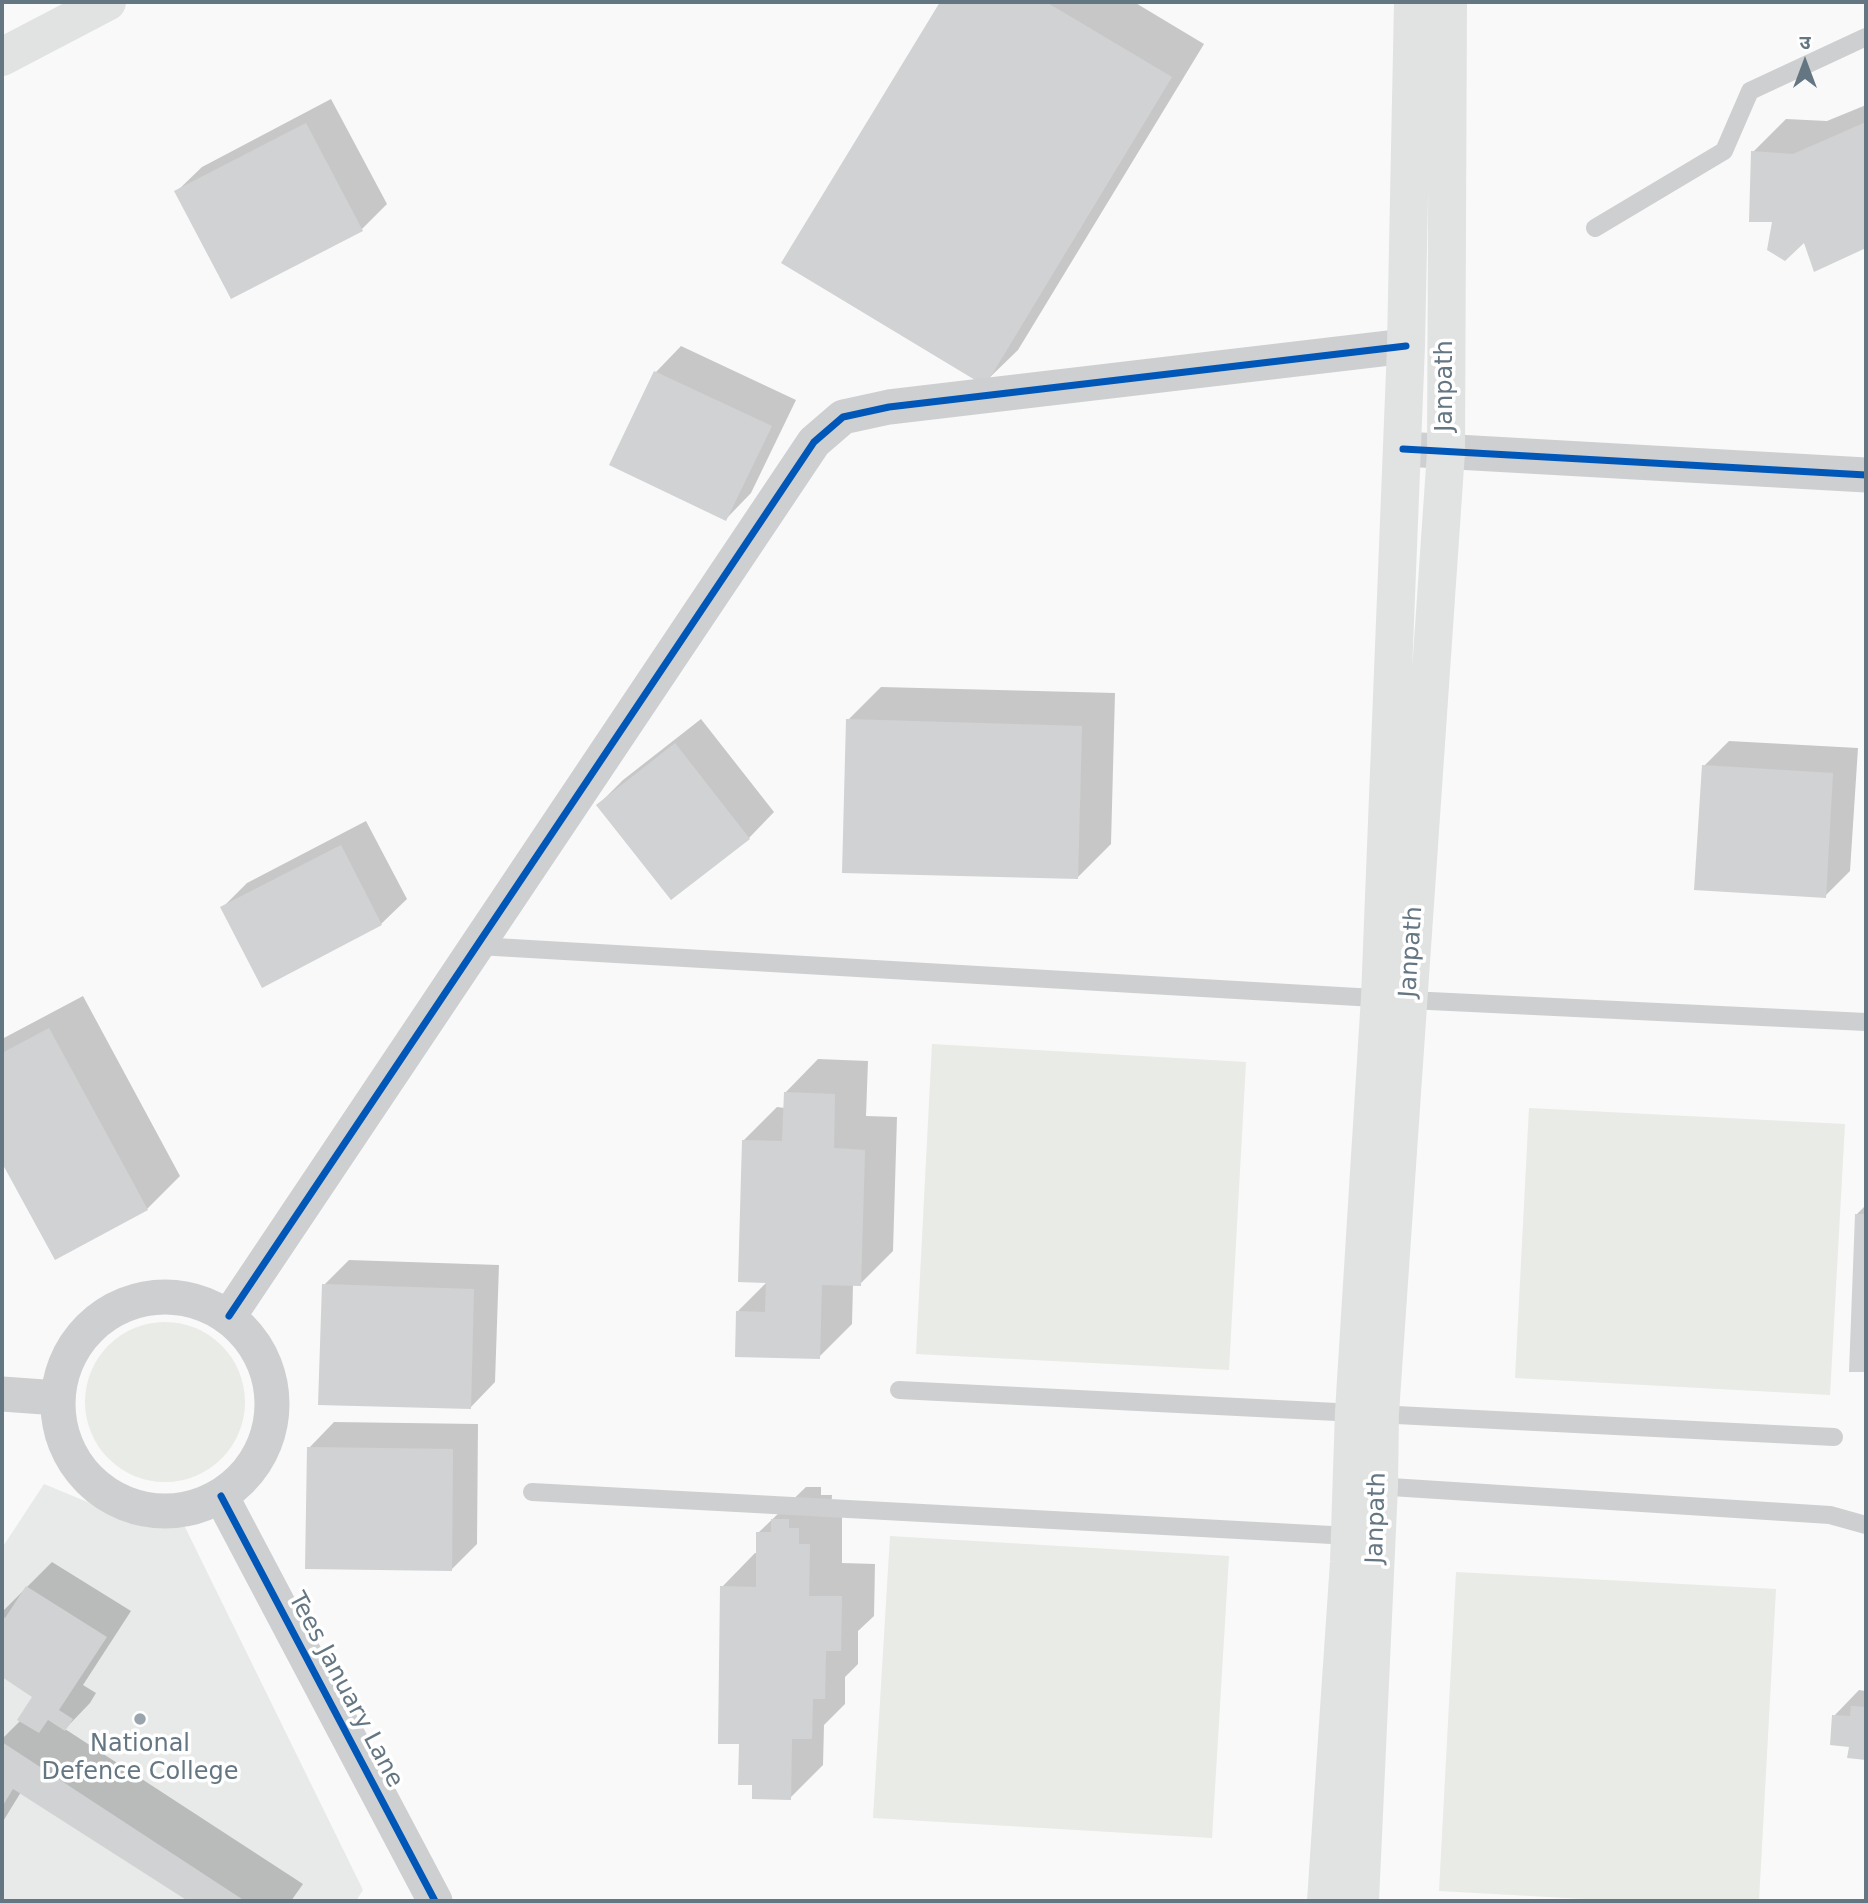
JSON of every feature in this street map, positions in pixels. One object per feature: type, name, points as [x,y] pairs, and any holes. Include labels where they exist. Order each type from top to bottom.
[{"type":"main road","points":[[2,57],[107,2]]},
{"type":"main road","name":"Janpath","points":[[1395,998],[1413,2]]},
{"type":"main road","name":"Janpath","points":[[1360,1901],[1367,1413],[1395,998],[1446,452],[1448,2]]},
{"type":"main road","name":"Janpath","points":[[1326,1901],[1350,1536],[1365,1485]]},
{"type":"street","points":[[229,1317],[814,442],[843,417],[889,407],[1406,346]]},
{"type":"street","points":[[1403,449],[1866,475]]},
{"type":"street","points":[[148,1297],[190,1299],[229,1317],[257,1347],[272,1387],[270,1429],[253,1468],[221,1496],[181,1511],[139,1509],[100,1492],[71,1460],[57,1420],[58,1398],[59,1378],[77,1340],[108,1311],[148,1297]]},
{"type":"street","points":[[2,1394],[58,1398]]},
{"type":"street","name":"Tees January Lane","points":[[221,1496],[435,1901]]},
{"type":"lane","points":[[1595,228],[1724,150],[1750,91],[1866,37]]},
{"type":"lane","points":[[478,946],[1866,1022]]},
{"type":"lane","points":[[899,1390],[1834,1437]]},
{"type":"lane","points":[[1365,1485],[1830,1515],[1866,1525]]},
{"type":"lane","points":[[532,1492],[1350,1536]]},
{"type":"shaded area","points":[[932,1044],[1246,1062],[1229,1370],[916,1354]]},
{"type":"shaded area","points":[[1529,1108],[1845,1124],[1830,1395],[1515,1378]]},
{"type":"shaded area","points":[[165,1322],[195,1329],[221,1346],[238,1372],[245,1402],[238,1432],[221,1458],[195,1475],[165,1482],[135,1475],[109,1458],[92,1432],[85,1402],[92,1372],[109,1346],[135,1329]]},
{"type":"shaded area","name":"National Defence College","points":[[44,1484],[119,1515],[185,1527],[363,1890],[356,1901],[2,1901],[2,1548]]},
{"type":"shaded area","points":[[890,1536],[1229,1556],[1212,1838],[873,1818]]},
{"type":"shaded area","points":[[1456,1572],[1776,1589],[1759,1901],[1621,1901],[1439,1891]]},
{"type":"building","points":[[940,2],[1046,2],[1172,77],[985,386],[781,263]]},
{"type":"building","points":[[1866,122],[1866,248],[1814,272],[1804,243],[1785,261],[1767,250],[1772,222],[1749,222],[1751,151],[1793,154]]},
{"type":"building","points":[[306,123],[363,231],[231,299],[174,191]]},
{"type":"building","points":[[654,371],[772,426],[726,521],[609,465]]},
{"type":"building","points":[[846,719],[1082,726],[1078,879],[842,873]]},
{"type":"building","points":[[675,743],[750,839],[671,900],[596,805]]},
{"type":"building","points":[[1702,765],[1833,773],[1826,898],[1694,890]]},
{"type":"building","points":[[341,845],[382,925],[262,988],[220,907]]},
{"type":"building","points":[[49,1028],[148,1210],[55,1260],[2,1163],[2,1053]]},
{"type":"building","points":[[784,1092],[835,1094],[834,1148],[865,1150],[861,1286],[822,1285],[820,1359],[735,1357],[736,1311],[765,1312],[766,1283],[738,1282],[742,1140],[782,1141]]},
{"type":"building","points":[[1855,1214],[1866,1214],[1866,1372],[1849,1372]]},
{"type":"building","points":[[322,1284],[474,1289],[471,1409],[318,1405]]},
{"type":"building","points":[[307,1447],[453,1449],[452,1571],[305,1569]]},
{"type":"building","points":[[771,1519],[789,1519],[789,1528],[799,1528],[799,1544],[810,1544],[809,1596],[842,1596],[841,1651],[826,1651],[825,1699],[813,1699],[812,1739],[792,1739],[791,1800],[752,1799],[752,1785],[738,1785],[739,1744],[718,1744],[720,1586],[756,1587],[756,1532],[771,1532]]},
{"type":"building","points":[[26,1586],[107,1637],[59,1710],[73,1719],[65,1731],[48,1720],[39,1733],[17,1720],[32,1697],[2,1677],[2,1616],[5,1618]]},
{"type":"building","points":[[1851,1706],[1866,1707],[1866,1760],[1847,1758],[1849,1747],[1830,1745],[1832,1715],[1850,1716]]},
{"type":"building","points":[[2,1742],[245,1901],[188,1901],[13,1789],[2,1807]]},
{"type":"cycle path","points":[[229,1316],[814,442],[843,417],[889,407],[1406,346]]},
{"type":"cycle path","points":[[1403,449],[1866,475]]},
{"type":"cycle path","points":[[221,1496],[435,1901]]},
{"type":"place","name":"National Defence College","points":[[140,1719]]}]
